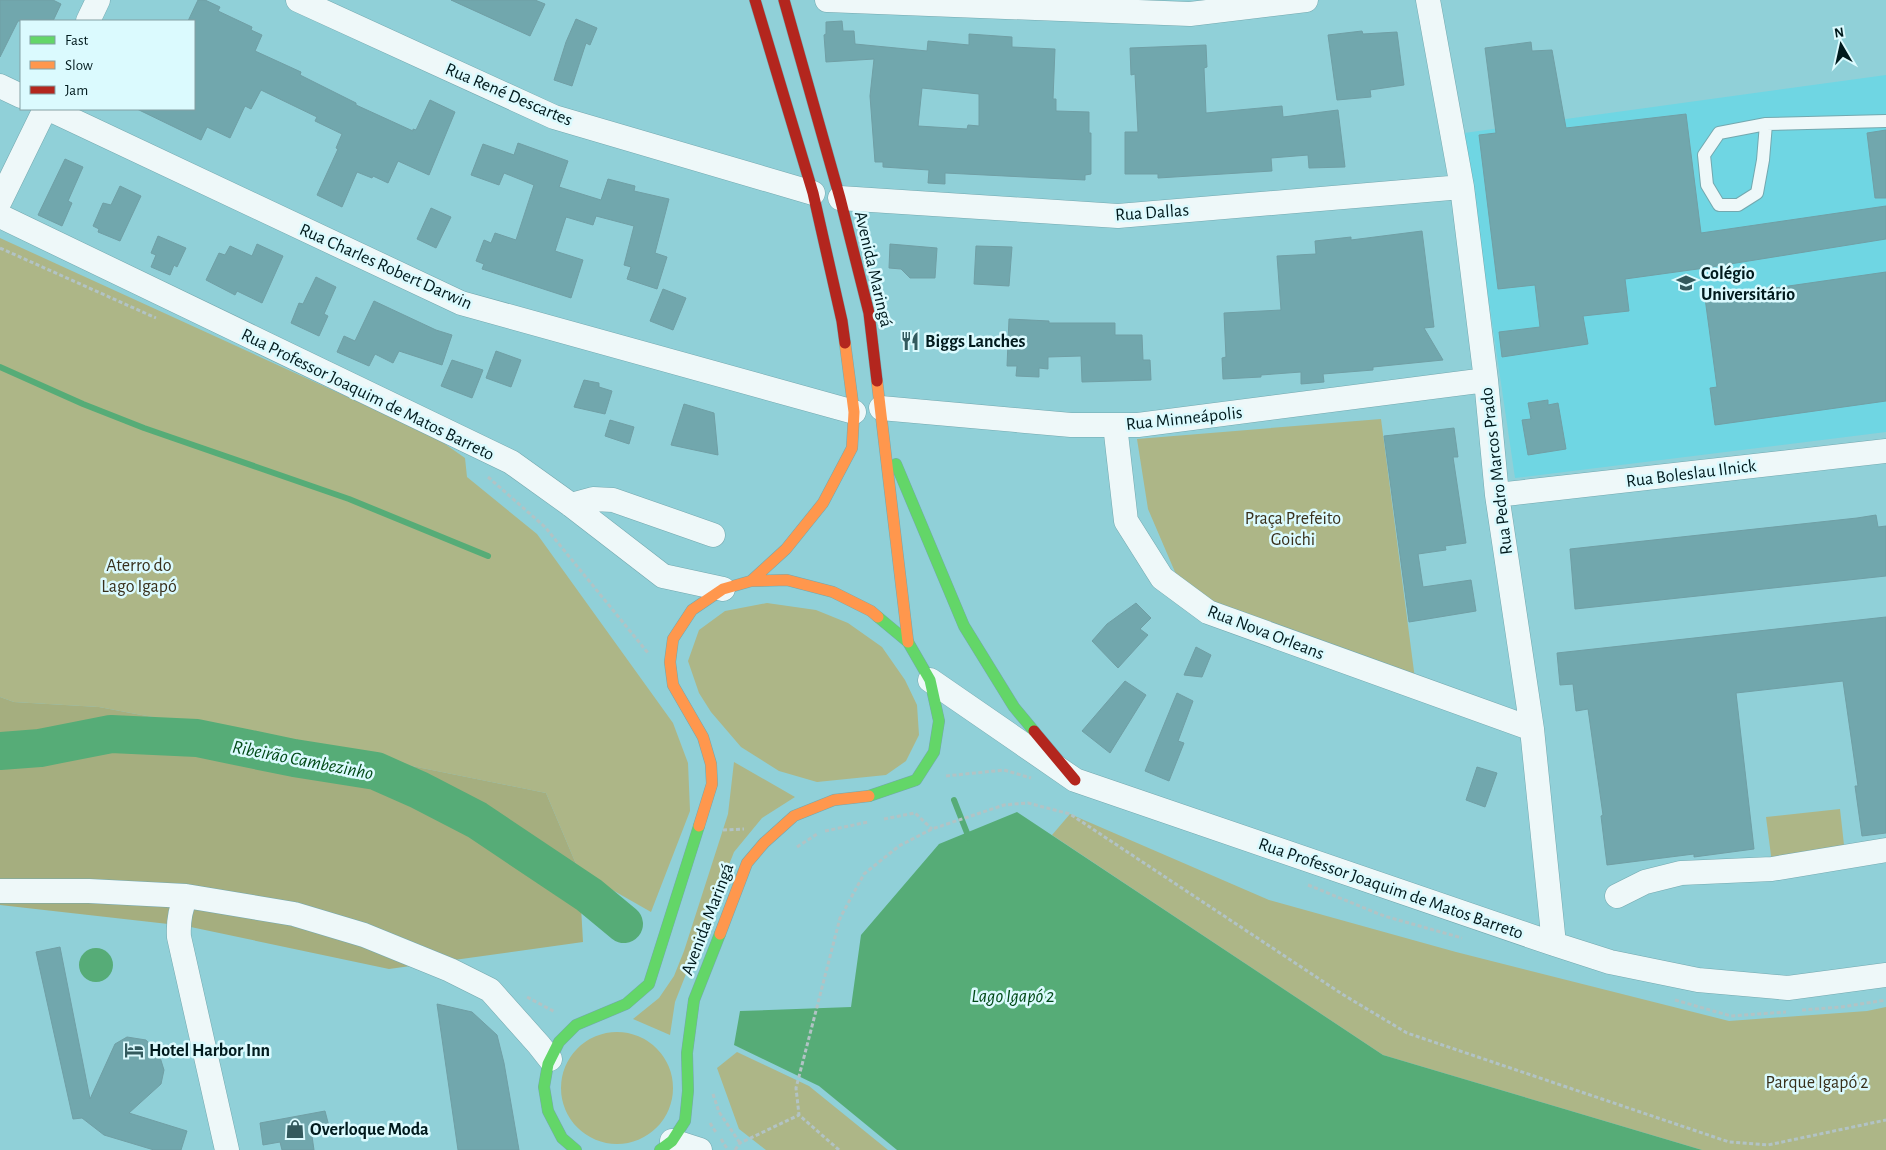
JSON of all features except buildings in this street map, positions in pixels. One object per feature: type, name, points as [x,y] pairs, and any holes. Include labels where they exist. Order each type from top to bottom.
[{"type":"main road","name":"Avenida Maringá","points":[[751,581],[786,549],[822,503],[852,448],[854,412],[842,321],[813,193],[755,0]]},
{"type":"main road","name":"Avenida Maringá","points":[[784,0],[840,198],[869,313],[908,642]]},
{"type":"main road","points":[[884,434],[964,626],[1014,707],[1075,780]]},
{"type":"main road","name":"Avenida Maringá","points":[[576,1150],[568,1146],[555,1129],[546,1106],[544,1082],[550,1059],[560,1040],[577,1024],[624,1006],[649,984],[712,784],[711,764],[703,738],[673,685],[670,662],[673,640],[692,610],[723,589],[751,581],[787,580],[833,592],[871,611],[908,642],[930,680],[939,721],[934,752],[916,780],[873,796],[834,800],[794,816],[764,843],[747,863],[694,1000],[687,1053],[688,1091],[685,1121],[666,1146]]},
{"type":"street","points":[[88,20],[98,0]]},
{"type":"street","name":"Rua René Descartes","points":[[298,0],[554,117],[813,193]]},
{"type":"street","points":[[827,0],[1190,14],[1306,0]]},
{"type":"street","name":"Rua Pedro Marcos Prado","points":[[1428,0],[1462,187],[1486,380],[1497,495],[1532,729],[1554,944]]},
{"type":"street","points":[[0,86],[20,96]]},
{"type":"street","points":[[0,201],[45,110]]},
{"type":"street","name":"Rua Charles Robert Darwin","points":[[51,110],[461,303],[854,412]]},
{"type":"street","name":"Rua Dallas","points":[[840,198],[1118,216],[1462,187]]},
{"type":"street","name":"Rua Professor Joaquim de Matos Barreto","points":[[0,216],[511,462],[664,576],[723,589]]},
{"type":"street","name":"Rua Minneápolis","points":[[881,408],[1071,425],[1138,425],[1486,380]]},
{"type":"street","name":"Rua Nova Orleans","points":[[1115,425],[1126,521],[1162,578],[1200,607],[1208,612],[1532,729]]},
{"type":"street","name":"Rua Boleslau Ilnick","points":[[1497,495],[1886,451]]},
{"type":"street","points":[[571,505],[593,498],[614,500],[713,535]]},
{"type":"street","name":"Rua Professor Joaquim de Matos Barreto","points":[[930,680],[1075,780],[1610,962],[1698,980],[1788,988],[1886,975]]},
{"type":"street","points":[[1617,896],[1645,882],[1681,873],[1772,869],[1886,850]]},
{"type":"street","points":[[0,891],[89,891],[186,896],[294,914],[364,935],[450,970],[490,990],[540,1045],[550,1059]]},
{"type":"street","points":[[186,896],[178,922],[179,937],[227,1150]]},
{"type":"street","points":[[666,1146],[700,1150]]},
{"type":"lane","points":[[1766,124],[1764,160],[1757,193],[1738,205],[1719,205],[1707,186],[1704,155],[1719,133],[1766,124],[1886,121]]},
{"type":"path","points":[[0,248],[161,320]]},
{"type":"path","points":[[487,476],[545,527],[649,655]]},
{"type":"path","points":[[916,780],[1004,770],[1032,778]]},
{"type":"path","points":[[839,1150],[799,1116],[796,1088],[840,918],[864,874],[898,846],[932,828],[1004,804],[1028,803],[1070,814],[1342,994],[1407,1033],[1729,1142],[1768,1145],[1886,1120]]},
{"type":"path","points":[[791,851],[820,832],[915,813],[932,828]]},
{"type":"path","points":[[699,826],[713,831],[748,828],[764,843]]},
{"type":"path","points":[[711,1089],[719,1112],[740,1143]]},
{"type":"path","points":[[735,1150],[740,1143],[799,1116]]},
{"type":"shaded area","name":"Colégio Universitário","points":[[1886,75],[1886,432],[1515,478],[1464,133]]},
{"type":"shaded area","points":[[0,697],[14,702],[99,707],[546,793],[579,871],[583,942],[389,969],[186,926],[0,905]]},
{"type":"green space","name":"Aterro do Lago Igapó","points":[[0,238],[435,437],[465,458],[467,477],[537,534],[673,723],[688,763],[690,811],[651,912],[579,871],[546,793],[99,707],[14,702],[0,697]]},
{"type":"green space","name":"Praça Prefeito Goichi","points":[[1381,419],[1415,679],[1215,609],[1178,579],[1148,509],[1137,439]]},
{"type":"green space","points":[[767,603],[816,610],[848,623],[882,647],[905,680],[917,705],[919,735],[906,761],[886,775],[817,782],[779,771],[741,747],[711,712],[699,693],[688,661],[699,630],[725,611]]},
{"type":"green space","points":[[734,762],[795,797],[762,818],[734,852],[675,1002],[670,1035],[633,1019],[659,998],[674,976],[684,951],[728,814]]},
{"type":"green space","points":[[1840,809],[1845,854],[1772,863],[1766,817]]},
{"type":"green space","name":"Parque Igapó 2","points":[[1070,814],[1269,900],[1456,952],[1729,1021],[1867,1011],[1886,1007],[1886,1150],[1702,1150],[1383,1055],[1052,835]]},
{"type":"green space","points":[[617,1032],[638,1036],[657,1048],[669,1067],[673,1088],[669,1109],[657,1128],[638,1140],[617,1144],[596,1140],[577,1128],[565,1109],[561,1088],[565,1067],[577,1048],[596,1036]]},
{"type":"green space","points":[[737,1052],[809,1086],[888,1150],[766,1150],[739,1129],[717,1068]]},
{"type":"water","name":"Lago Igapó 2","points":[[1017,812],[1383,1055],[1702,1150],[897,1150],[819,1086],[734,1045],[740,1011],[851,1007],[861,935],[939,844]]},
{"type":"water","points":[[96,948],[108,953],[113,965],[108,977],[96,982],[84,977],[79,965],[84,953]]},
{"type":"waterway","points":[[0,367],[83,404],[144,428],[349,499],[488,556]]},
{"type":"waterway","name":"Ribeirão Cambezinho","points":[[0,751],[40,748],[111,734],[197,738],[294,758],[376,771],[419,790],[477,820],[589,895],[624,924]]},
{"type":"waterway","points":[[954,800],[969,838]]},
{"type":"traffic: fast","points":[[896,464],[964,626],[1014,707],[1034,731]]},
{"type":"traffic: fast","points":[[869,796],[916,780],[934,752],[939,721],[930,680],[908,642],[878,617]]},
{"type":"traffic: fast","points":[[576,1150],[562,1138],[548,1111],[544,1087],[548,1064],[559,1042],[576,1025],[626,1004],[649,984],[699,826]]},
{"type":"traffic: fast","points":[[660,1150],[672,1141],[685,1121],[688,1091],[687,1053],[694,1000],[720,934]]},
{"type":"traffic: slow","points":[[751,581],[786,549],[823,503],[852,448],[854,412],[845,343]]},
{"type":"traffic: slow","points":[[877,381],[908,642]]},
{"type":"traffic: slow","points":[[699,826],[712,784],[711,764],[703,737],[673,685],[670,662],[673,639],[692,610],[723,589],[751,581],[787,580],[833,592],[871,611],[878,617]]},
{"type":"traffic: slow","points":[[720,934],[747,863],[764,843],[794,816],[834,800],[869,796]]},
{"type":"traffic: jam","points":[[755,0],[813,193],[842,321],[845,343]]},
{"type":"traffic: jam","points":[[784,0],[840,198],[869,313],[877,381]]},
{"type":"traffic: jam","points":[[1034,731],[1075,780]]},
{"type":"place","name":"Colégio Universitário","points":[[1686,283]]},
{"type":"place","name":"Biggs Lanches","points":[[910,341]]},
{"type":"place","name":"Hotel Harbor Inn","points":[[134,1050]]},
{"type":"place","name":"Overloque Moda","points":[[295,1129]]}]
